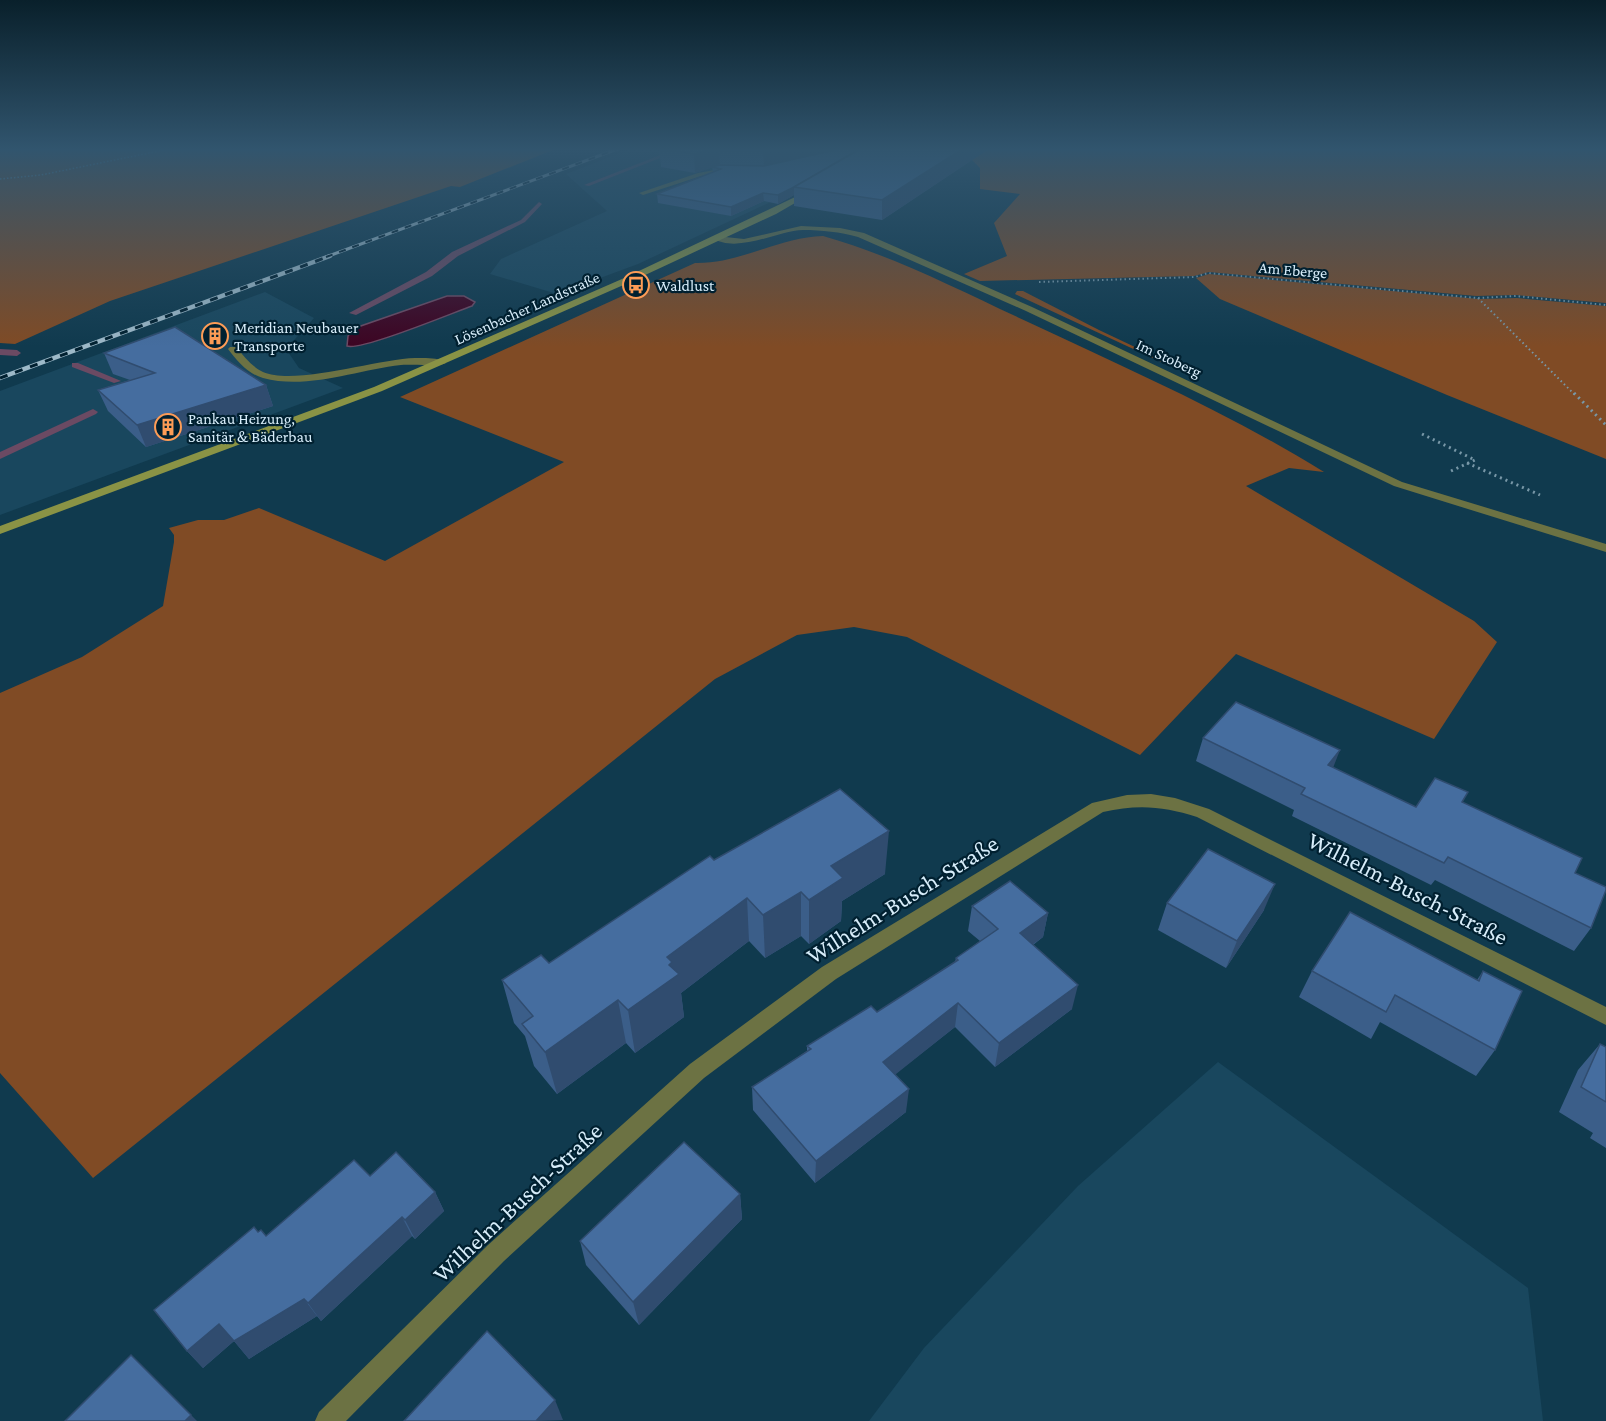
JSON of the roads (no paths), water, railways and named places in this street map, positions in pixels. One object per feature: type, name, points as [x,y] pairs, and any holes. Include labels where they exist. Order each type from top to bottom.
[{"type":"main road","name":"Lösenbacher Landstraße","points":[[0,530],[378,389],[441,363],[768,214]]},
{"type":"street","name":"Im Stoberg","points":[[716,238],[744,241],[801,228],[850,232],[978,287],[1234,405],[1398,484],[1606,548]]},
{"type":"street","name":"Lösenbacher Landstraße","points":[[233,348],[241,359],[259,373],[280,378],[329,375],[418,361],[441,363]]},
{"type":"street","name":"Wilhelm-Busch-Straße","points":[[328,1421],[496,1253],[697,1071],[829,973],[945,899],[1098,807],[1129,799],[1151,800],[1174,803],[1203,813],[1606,1016]]},
{"type":"waterway","points":[[353,313],[429,274],[455,254],[523,221],[529,214]]},
{"type":"waterway","points":[[0,352],[17,353]]},
{"type":"waterway","points":[[75,365],[117,381]]},
{"type":"waterway","points":[[0,456],[93,412]]},
{"type":"railway","points":[[326,257],[441,214]]},
{"type":"railway","points":[[0,378],[330,256]]},
{"type":"place","name":"Waldlust","points":[[636,285]]},
{"type":"place","name":"Meridian Neubauer Transporte","points":[[215,336]]},
{"type":"place","name":"Pankau Heizung, Sanitär & Bäderbau","points":[[168,427]]}]
